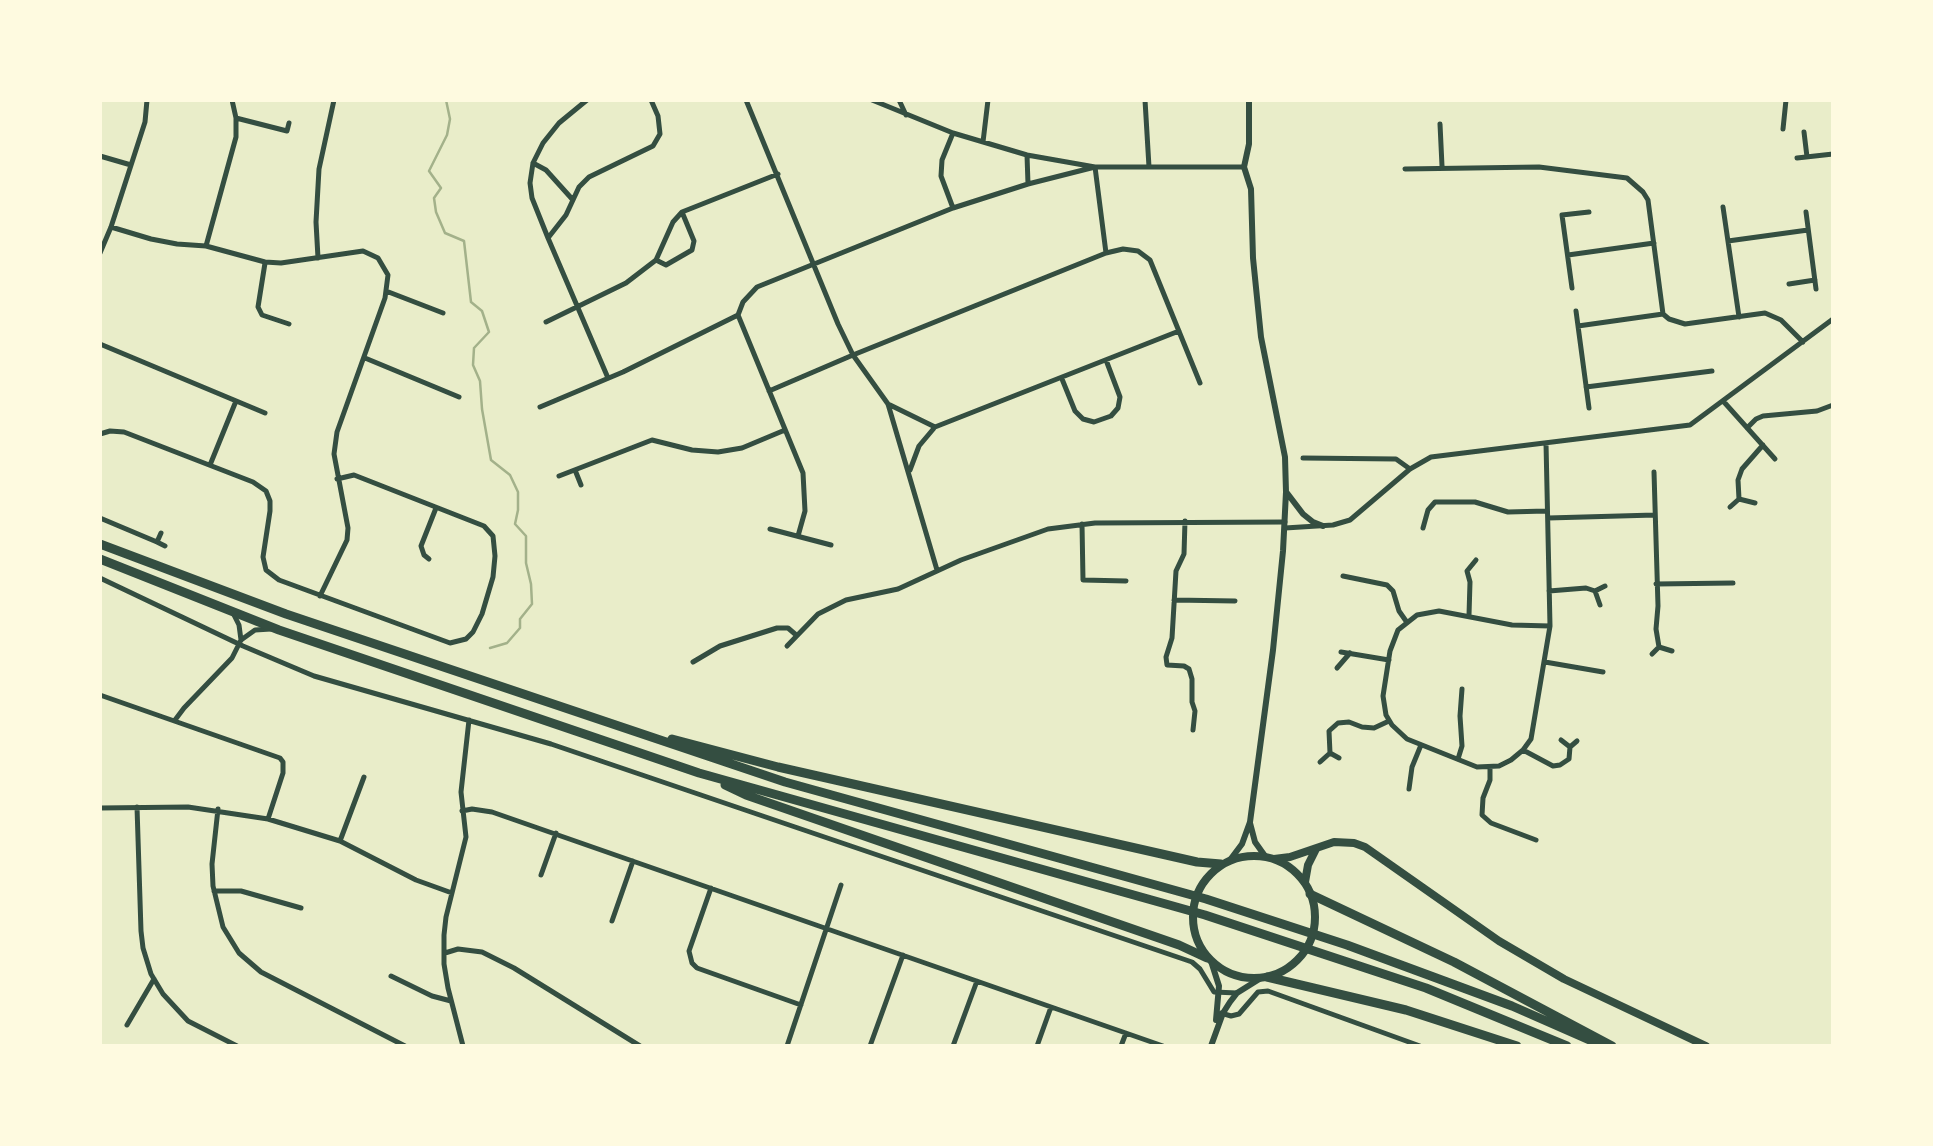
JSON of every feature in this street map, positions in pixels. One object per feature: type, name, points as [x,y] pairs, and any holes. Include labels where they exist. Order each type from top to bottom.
[{"type":"highway","points":[[100,544],[286,614],[785,782],[1206,900],[1346,944],[1512,1006],[1603,1046]]},
{"type":"highway","points":[[100,558],[280,630],[699,773],[1205,915],[1426,988],[1567,1046]]},
{"type":"highway","points":[[554,706],[778,767],[1197,862],[1226,862]]},
{"type":"highway","points":[[699,773],[746,795],[1179,945],[1209,960]]},
{"type":"highway","points":[[1310,894],[1454,962],[1612,1046]]},
{"type":"highway","points":[[1264,978],[1406,1010],[1517,1046]]},
{"type":"main road","points":[[1269,857],[1290,868],[1310,894],[1316,918],[1311,944],[1278,973],[1264,978],[1229,974],[1209,960],[1193,927],[1204,880],[1226,862],[1247,855],[1290,857],[1334,842],[1354,843],[1498,941],[1564,980],[1706,1046]]},
{"type":"main road","points":[[1304,882],[1316,849]]},
{"type":"street","points":[[100,253],[144,122],[146,100]]},
{"type":"street","points":[[206,246],[236,137],[232,100]]},
{"type":"street","points":[[318,258],[319,169],[334,100]]},
{"type":"street","points":[[587,100],[542,143],[530,183],[532,198],[608,378]]},
{"type":"street","points":[[548,238],[566,215],[579,187],[590,177],[653,146],[660,134],[651,100]]},
{"type":"street","points":[[746,100],[838,324],[853,355],[888,404],[937,570]]},
{"type":"street","points":[[872,100],[983,143],[1096,167],[1244,167]]},
{"type":"street","points":[[899,100],[906,115]]},
{"type":"street","points":[[983,143],[988,100]]},
{"type":"street","points":[[1145,100],[1149,166]]},
{"type":"street","points":[[1226,862],[1242,844],[1250,822],[1274,650],[1286,492],[1284,457],[1261,337],[1251,189],[1244,167],[1250,144],[1249,100]]},
{"type":"street","points":[[1783,129],[1786,100]]},
{"type":"street","points":[[236,118],[287,131],[289,123]]},
{"type":"street","points":[[1440,124],[1442,167]]},
{"type":"street","points":[[953,132],[942,160],[941,176],[953,208]]},
{"type":"street","points":[[1804,132],[1807,157]]},
{"type":"street","points":[[1027,154],[1028,184]]},
{"type":"street","points":[[1797,158],[1833,154]]},
{"type":"street","points":[[100,156],[131,165]]},
{"type":"street","points":[[533,164],[546,170],[573,200]]},
{"type":"street","points":[[1406,169],[1539,166],[1628,178],[1648,200],[1663,314],[1669,320],[1685,324],[1765,313],[1790,327],[1802,342]]},
{"type":"street","points":[[798,536],[804,511],[802,472],[738,315],[742,302],[757,287],[953,208],[1096,167]]},
{"type":"street","points":[[1096,167],[1106,254]]},
{"type":"street","points":[[546,322],[626,283],[656,260],[682,212],[778,174]]},
{"type":"street","points":[[1723,207],[1738,317]]},
{"type":"street","points":[[656,260],[666,265],[692,250],[694,242],[682,212]]},
{"type":"street","points":[[1572,288],[1562,215],[1589,212]]},
{"type":"street","points":[[1806,212],[1816,290]]},
{"type":"street","points":[[111,228],[280,264],[364,251],[378,258],[388,274],[386,291],[337,432],[334,454],[347,540],[320,596]]},
{"type":"street","points":[[1728,241],[1808,230]]},
{"type":"street","points":[[1567,254],[1654,244]]},
{"type":"street","points":[[770,392],[853,355],[1124,249],[1138,250],[1150,260],[1200,382]]},
{"type":"street","points":[[265,262],[258,308],[262,314],[289,324]]},
{"type":"street","points":[[1789,284],[1815,280]]},
{"type":"street","points":[[386,291],[443,313]]},
{"type":"street","points":[[1576,311],[1589,408]]},
{"type":"street","points":[[1578,326],[1663,314]]},
{"type":"street","points":[[540,407],[738,315]]},
{"type":"street","points":[[787,646],[818,614],[846,600],[898,589],[1048,528],[1186,522],[1324,526],[1350,520],[1410,468],[1432,457],[1690,425],[1833,319]]},
{"type":"street","points":[[910,471],[919,446],[935,427],[1179,331]]},
{"type":"street","points":[[100,344],[265,414]]},
{"type":"street","points":[[364,357],[459,396]]},
{"type":"street","points":[[1062,377],[1074,411],[1083,419],[1094,422],[1111,416],[1118,408],[1120,396],[1106,360]]},
{"type":"street","points":[[1586,387],[1712,371]]},
{"type":"street","points":[[210,465],[236,401]]},
{"type":"street","points":[[1724,402],[1775,459]]},
{"type":"street","points":[[888,404],[935,427]]},
{"type":"street","points":[[1747,428],[1763,416],[1833,405]]},
{"type":"street","points":[[559,476],[652,440],[718,452],[742,448],[785,430]]},
{"type":"street","points":[[100,434],[124,432],[253,482],[266,491],[270,511],[263,557],[266,570],[279,580],[450,642],[466,640],[482,614],[493,578],[493,536],[484,526],[354,475],[337,479]]},
{"type":"street","points":[[1546,443],[1550,626],[1534,729],[1523,750],[1511,760],[1478,767],[1399,733],[1389,720],[1383,705],[1389,660],[1393,640],[1406,622],[1427,612],[1550,626]]},
{"type":"street","points":[[1739,499],[1742,469],[1763,446]]},
{"type":"street","points":[[1303,458],[1396,459],[1410,468]]},
{"type":"street","points":[[575,470],[581,485]]},
{"type":"street","points":[[1654,472],[1659,647]]},
{"type":"street","points":[[1286,492],[1303,514],[1324,526]]},
{"type":"street","points":[[1739,499],[1755,504]]},
{"type":"street","points":[[1730,507],[1739,499]]},
{"type":"street","points":[[1423,528],[1428,510],[1435,502],[1475,502],[1508,512],[1655,515]]},
{"type":"street","points":[[429,559],[421,546],[436,507]]},
{"type":"street","points":[[100,518],[165,546]]},
{"type":"street","points":[[1186,522],[1184,554],[1176,571],[1172,638],[1166,657],[1167,665],[1189,669],[1195,711],[1193,730]]},
{"type":"street","points":[[1082,524],[1084,580],[1126,581]]},
{"type":"street","points":[[770,529],[831,545]]},
{"type":"street","points":[[157,542],[161,533]]},
{"type":"street","points":[[1469,615],[1470,582],[1466,571],[1476,560]]},
{"type":"street","points":[[1343,576],[1387,585],[1406,622]]},
{"type":"street","points":[[100,578],[329,680],[551,744],[1192,962],[1211,990],[1218,994],[1237,993]]},
{"type":"street","points":[[1656,584],[1733,583]]},
{"type":"street","points":[[1549,590],[1595,591],[1606,586]]},
{"type":"street","points":[[1595,591],[1600,605]]},
{"type":"street","points":[[1174,600],[1235,601]]},
{"type":"street","points":[[232,612],[239,625],[240,642]]},
{"type":"street","points":[[693,662],[720,646],[777,628],[788,628],[796,635]]},
{"type":"street","points":[[175,721],[232,658],[240,642],[255,630],[280,630]]},
{"type":"street","points":[[1659,647],[1672,652]]},
{"type":"street","points":[[1652,654],[1659,647]]},
{"type":"street","points":[[1341,652],[1389,660]]},
{"type":"street","points":[[1337,668],[1350,654]]},
{"type":"street","points":[[1545,662],[1604,672]]},
{"type":"street","points":[[1458,759],[1462,689]]},
{"type":"street","points":[[100,695],[280,758],[284,762],[283,773],[268,819]]},
{"type":"street","points":[[462,1046],[444,953],[446,917],[466,837],[461,792],[469,720]]},
{"type":"street","points":[[1330,754],[1329,731],[1338,723],[1374,728],[1389,720]]},
{"type":"street","points":[[1561,740],[1570,747]]},
{"type":"street","points":[[1523,750],[1560,766],[1569,759],[1570,747],[1577,741]]},
{"type":"street","points":[[1409,789],[1421,744]]},
{"type":"street","points":[[1330,754],[1340,758]]},
{"type":"street","points":[[1320,762],[1330,754]]},
{"type":"street","points":[[1490,767],[1482,816],[1536,840]]},
{"type":"street","points":[[340,842],[364,776]]},
{"type":"street","points":[[100,808],[188,806],[268,819],[340,842],[452,894]]},
{"type":"street","points":[[137,807],[141,931],[154,979],[188,1021],[237,1046]]},
{"type":"street","points":[[462,811],[482,809],[556,833],[1163,1046]]},
{"type":"street","points":[[218,810],[212,864],[214,890],[231,942],[252,965],[405,1046]]},
{"type":"street","points":[[1250,822],[1255,842],[1269,857]]},
{"type":"street","points":[[541,875],[556,833]]},
{"type":"street","points":[[612,921],[633,861]]},
{"type":"street","points":[[787,1046],[841,885]]},
{"type":"street","points":[[711,888],[689,951],[692,963],[800,1005]]},
{"type":"street","points":[[214,890],[241,891],[302,908]]},
{"type":"street","points":[[444,953],[458,949],[482,952],[640,1046]]},
{"type":"street","points":[[870,1046],[903,955]]},
{"type":"street","points":[[1209,960],[1218,980],[1220,1013],[1210,1046]]},
{"type":"street","points":[[392,976],[451,1001]]},
{"type":"street","points":[[1220,1013],[1237,993],[1264,978]]},
{"type":"street","points":[[126,1025],[154,979]]},
{"type":"street","points":[[953,1046],[977,981]]},
{"type":"street","points":[[1220,1013],[1239,1014],[1258,992],[1268,992],[1420,1046]]},
{"type":"street","points":[[1037,1046],[1051,1007]]},
{"type":"street","points":[[1121,1046],[1126,1033]]},
{"type":"waterway","points":[[446,100],[450,119],[447,135],[429,171],[441,188],[434,198],[436,212],[445,233],[464,241],[471,302],[482,311],[489,332],[474,348],[473,365],[480,381],[491,460],[510,475],[518,492],[515,524],[526,536],[531,584],[532,604],[520,619],[520,628],[507,643],[490,648]]}]
